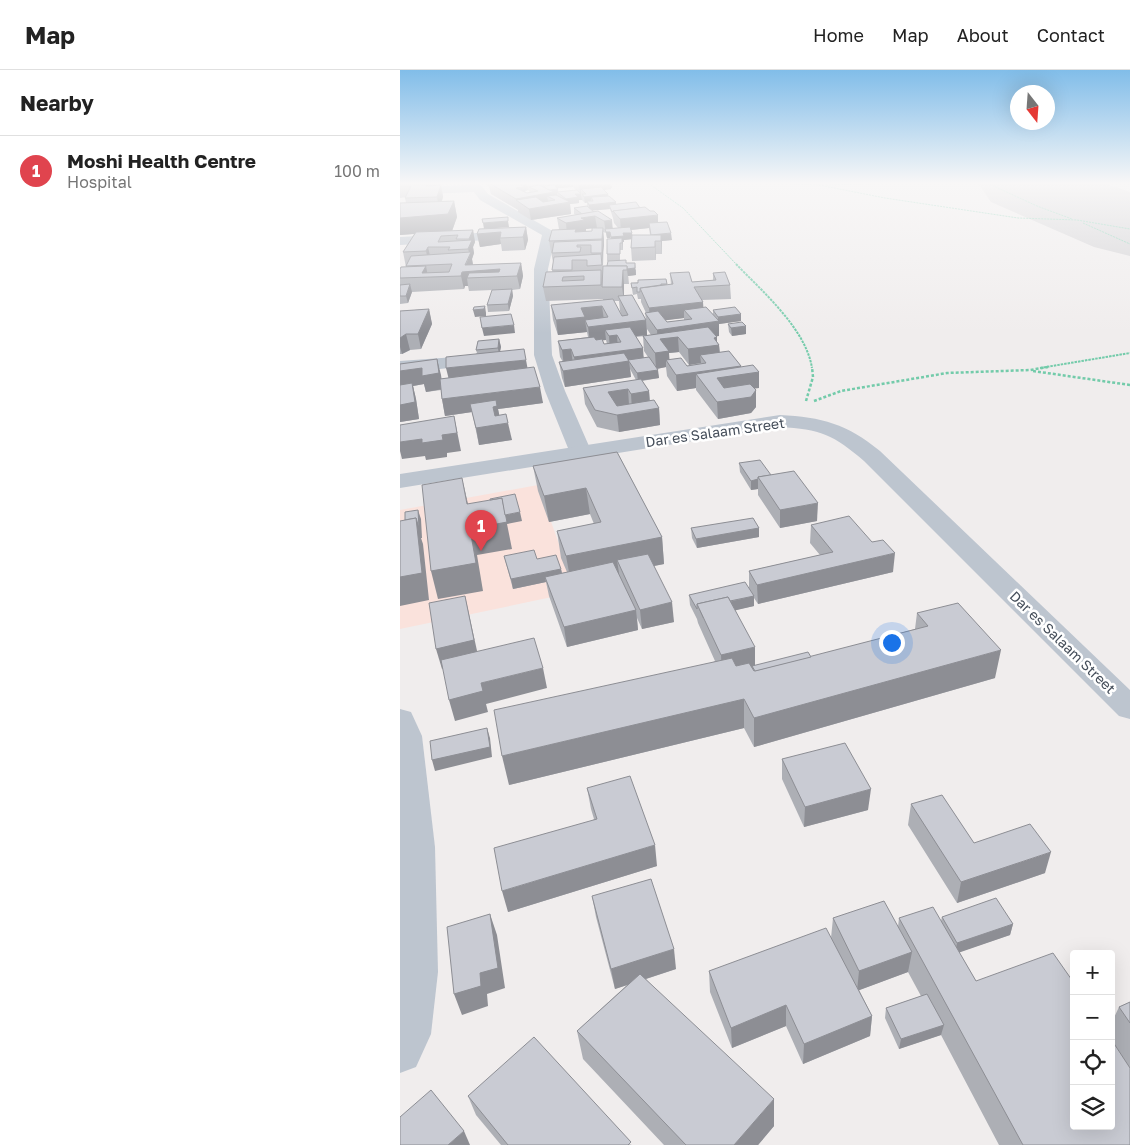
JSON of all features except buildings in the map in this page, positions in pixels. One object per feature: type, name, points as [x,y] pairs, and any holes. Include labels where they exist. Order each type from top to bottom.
[{"type":"street","points":[[400,241],[546,233]]},
{"type":"street","points":[[549,233],[541,268],[543,355],[555,392],[581,452]]},
{"type":"street","points":[[523,356],[543,355]]},
{"type":"street","points":[[400,367],[504,358]]},
{"type":"street","name":"Dar es Salaam Street","points":[[402,482],[780,421],[809,422],[830,427],[852,438],[1130,708]]},
{"type":"street","points":[[400,720],[406,736],[417,856],[416,972],[409,1034],[400,1051]]},
{"type":"path","points":[[707,233],[772,302],[800,338],[811,364],[813,378],[803,408]]},
{"type":"path","points":[[1106,233],[1130,244]]},
{"type":"path","points":[[780,421],[822,397],[894,381],[947,373],[1030,370],[1130,353]]},
{"type":"path","points":[[1030,370],[1130,384]]},
{"type":"shaded area","points":[[538,485],[576,592],[400,629],[400,510]]},
{"type":"place","name":"Moshi Health Centre","points":[[481,551]]}]
